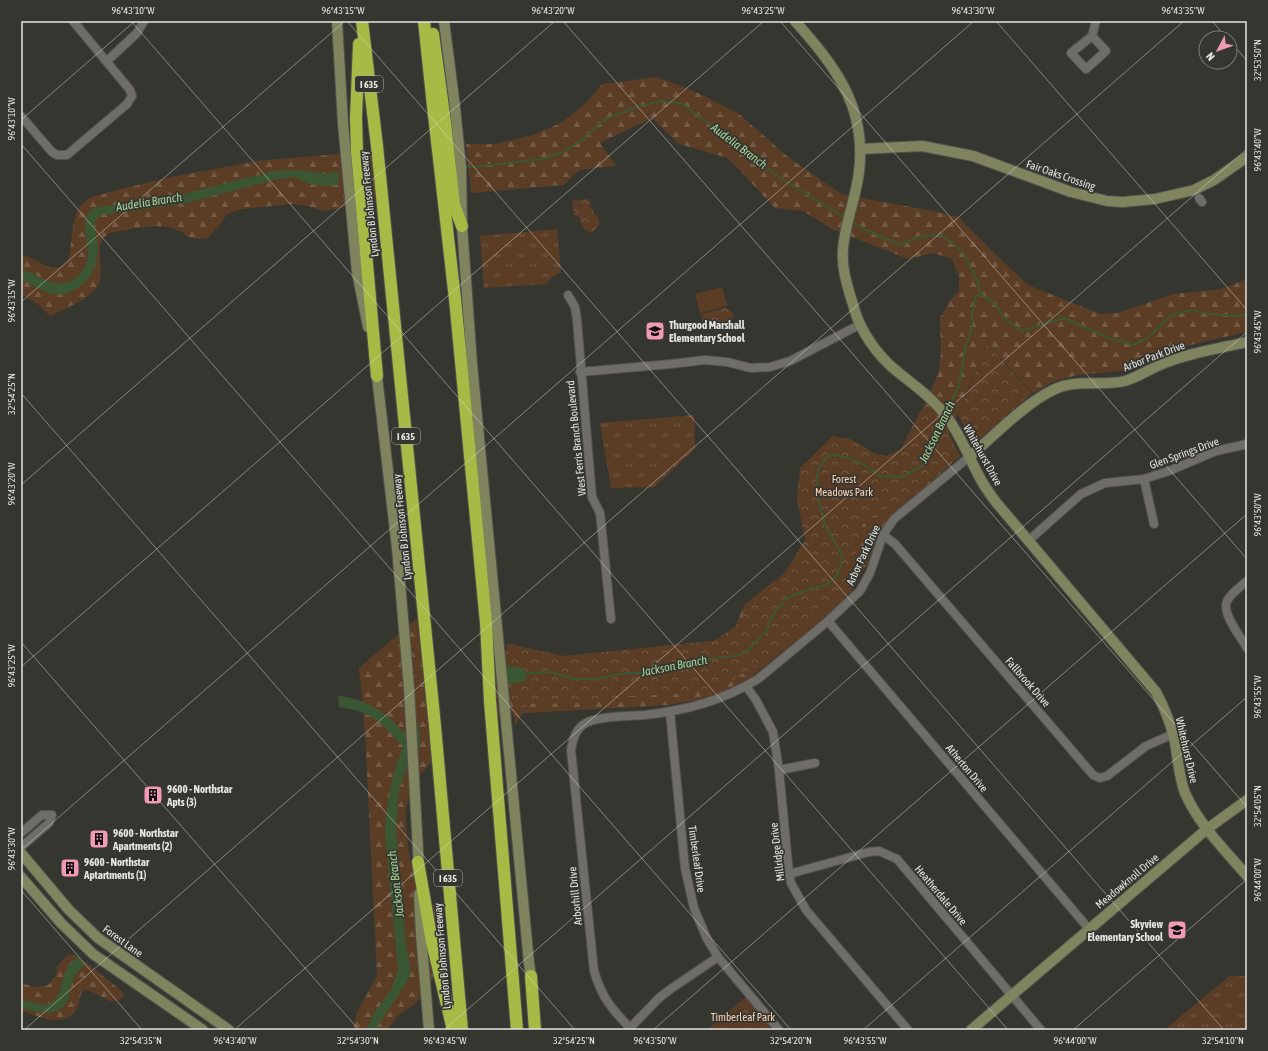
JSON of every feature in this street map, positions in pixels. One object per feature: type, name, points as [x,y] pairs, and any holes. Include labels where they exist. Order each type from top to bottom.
[{"type":"highway","points":[[361,21],[356,118],[357,152],[377,376]]},
{"type":"highway","name":"Lyndon B Johnson Freeway","points":[[361,21],[377,146],[435,726],[462,1030]]},
{"type":"highway","points":[[426,21],[433,106],[456,298],[486,623],[490,701],[497,768],[516,1030]]},
{"type":"highway","points":[[426,21],[433,33],[454,205],[462,226]]},
{"type":"highway","points":[[418,862],[432,942],[452,1030]]},
{"type":"highway","points":[[531,976],[535,1030]]},
{"type":"main road","points":[[337,21],[343,124],[357,272],[377,376],[397,548],[409,688],[421,934],[429,1030]]},
{"type":"main road","points":[[444,21],[461,167],[462,226],[472,364],[528,963],[541,1030]]},
{"type":"main road","name":"Whitehurst Drive","points":[[795,21],[833,67],[847,90],[856,117],[860,149],[859,171],[844,238],[843,263],[848,288],[861,324],[870,341],[893,368],[927,395],[946,416],[961,439],[981,480],[995,501],[1156,692],[1167,714],[1173,734],[1182,784],[1194,810],[1207,829],[1247,876]]},
{"type":"main road","name":"Fair Oaks Crossing","points":[[860,149],[922,146],[961,153],[1071,192],[1107,201],[1123,202],[1155,199],[1194,190],[1214,180],[1247,157]]},
{"type":"main road","name":"Arbor Park Drive","points":[[969,457],[1024,410],[1041,397],[1055,390],[1074,384],[1124,381],[1168,362],[1247,342]]},
{"type":"main road","name":"Meadowknoll Drive","points":[[971,1030],[1207,829],[1247,800]]},
{"type":"main road","name":"Forest Lane","points":[[21,853],[69,910],[98,938],[229,1030]]},
{"type":"main road","points":[[21,877],[76,938],[99,958],[202,1030]]},
{"type":"main road","points":[[143,990],[152,977]]},
{"type":"street","points":[[21,116],[52,152],[57,155],[67,155],[127,104],[132,96],[130,90],[73,21]]},
{"type":"street","points":[[107,61],[137,34],[144,21]]},
{"type":"street","points":[[1092,36],[1096,21]]},
{"type":"street","name":"West Ferris Branch Boulevard","points":[[568,295],[575,306],[592,497],[600,513],[612,619]]},
{"type":"street","points":[[580,372],[705,360],[727,362],[751,368],[770,367],[790,361],[861,324]]},
{"type":"street","name":"Glen Springs Drive","points":[[1028,541],[1082,494],[1105,483],[1144,479],[1169,471],[1216,451],[1247,444]]},
{"type":"street","name":"Arbor Park Drive","points":[[571,750],[575,734],[588,722],[600,719],[670,712],[690,708],[709,702],[746,686],[770,669],[828,621],[860,591],[870,573],[883,535],[894,519],[969,457]]},
{"type":"street","points":[[1144,479],[1154,524]]},
{"type":"street","name":"Fallbrook Drive","points":[[883,535],[895,544],[1093,775],[1100,778],[1107,776],[1146,746],[1173,734]]},
{"type":"street","points":[[1247,581],[1232,595],[1227,602],[1225,609],[1247,648]]},
{"type":"street","name":"Atherton Drive","points":[[828,621],[1089,929]]},
{"type":"street","name":"Millridge Drive","points":[[746,686],[756,700],[773,732],[779,770],[791,883],[806,910],[908,1030]]},
{"type":"street","name":"Timberleaf Drive","points":[[670,712],[685,868],[694,908],[707,940],[718,957],[779,1030]]},
{"type":"street","name":"Arborhill Drive","points":[[571,750],[594,970],[603,996],[612,1009],[629,1029],[659,998],[718,957]]},
{"type":"street","points":[[779,770],[815,763]]},
{"type":"street","points":[[21,833],[42,815],[52,816],[49,824],[21,848]]},
{"type":"street","name":"Heatherdale Drive","points":[[789,874],[869,852],[879,851],[896,859],[1041,1030]]},
{"type":"green space","points":[[657,77],[696,92],[738,113],[788,157],[841,194],[958,217],[1028,285],[1101,314],[1117,313],[1174,294],[1221,289],[1247,279],[1247,332],[1173,349],[1139,365],[1121,371],[1077,375],[1052,382],[1033,393],[987,343],[949,435],[960,456],[884,524],[867,564],[849,595],[816,625],[750,678],[712,697],[669,705],[488,715],[481,646],[547,658],[721,640],[732,635],[744,605],[799,562],[808,551],[797,499],[800,468],[833,436],[850,439],[869,450],[879,458],[891,455],[901,449],[912,431],[939,372],[941,350],[940,318],[950,301],[959,291],[959,276],[952,259],[933,253],[908,259],[832,229],[803,211],[775,208],[728,158],[679,144],[652,118],[600,143],[616,166],[579,170],[564,185],[471,193],[466,144],[495,144],[533,135],[563,122],[589,100],[602,84]]},
{"type":"green space","points":[[371,151],[376,197],[341,208],[325,211],[307,206],[291,204],[242,209],[227,214],[208,238],[192,238],[181,231],[160,226],[114,232],[105,237],[101,242],[101,277],[96,288],[85,298],[50,316],[38,304],[21,294],[21,255],[29,257],[48,267],[60,267],[67,261],[70,253],[73,224],[79,207],[89,198],[171,177],[257,161]]},
{"type":"green space","points":[[588,199],[591,202],[590,206],[592,210],[599,219],[599,225],[591,233],[583,226],[579,217],[574,215],[572,201]]},
{"type":"green space","points":[[557,229],[561,272],[551,278],[547,284],[484,288],[480,236]]},
{"type":"green space","points":[[722,287],[727,306],[700,313],[695,294]]},
{"type":"green space","points":[[725,308],[732,312],[732,320],[726,323],[721,323],[720,326],[716,327],[715,325],[710,330],[704,328],[701,314]]},
{"type":"green space","points":[[987,344],[1032,393],[978,440],[971,439],[958,415]]},
{"type":"green space","name":"Forest Meadows Park","points":[[926,406],[947,430],[958,452],[922,486],[863,524],[853,568],[840,596],[807,621],[769,657],[726,684],[681,694],[631,696],[581,703],[528,704],[515,726],[506,643],[563,656],[713,641],[735,627],[754,597],[785,573],[805,540],[799,509],[800,468],[829,441],[843,438],[860,444],[875,454],[887,456],[901,449],[921,410]]},
{"type":"green space","points":[[694,415],[695,449],[654,487],[611,488],[600,423]]},
{"type":"green space","points":[[417,618],[435,757],[412,785],[405,813],[409,855],[417,885],[441,913],[443,935],[440,962],[431,984],[416,1003],[400,1014],[388,1030],[353,1030],[357,1012],[377,976],[365,732],[359,668]]},
{"type":"green space","points":[[68,955],[75,955],[88,964],[122,991],[124,996],[119,1000],[109,1001],[95,993],[84,990],[80,995],[76,1010],[71,1016],[64,1019],[50,1020],[21,1011],[21,983],[35,987],[48,985],[56,976],[57,966]]},
{"type":"green space","points":[[1230,976],[1247,976],[1247,1030],[1164,1030]]},
{"type":"green space","name":"Timberleaf Park","points":[[746,997],[772,1030],[708,1030],[708,1029]]},
{"type":"water","points":[[297,170],[328,174],[338,171],[339,184],[329,186],[310,184],[294,177],[277,179],[187,203],[101,215],[94,226],[98,246],[97,260],[92,273],[84,284],[70,292],[58,294],[46,292],[21,280],[21,270],[32,273],[52,283],[65,283],[77,277],[86,265],[88,248],[85,223],[88,215],[94,208],[183,194],[275,171]]},
{"type":"water","points":[[497,664],[524,668],[526,681],[500,686]]},
{"type":"water","points":[[338,696],[352,698],[374,707],[381,711],[401,730],[409,735],[419,722],[420,744],[407,767],[399,790],[396,827],[406,945],[411,971],[408,980],[375,1030],[366,1030],[374,1013],[391,990],[398,969],[385,835],[390,790],[403,746],[375,719],[352,709],[339,707]]},
{"type":"water","points":[[77,957],[85,964],[75,976],[68,1001],[63,1007],[52,1012],[39,1012],[21,1008],[21,999],[40,1004],[50,1003],[55,1000],[68,966]]},
{"type":"waterway","name":"Audelia Branch","points":[[465,168],[543,159],[563,152],[582,140],[599,124],[610,117],[637,107],[662,101],[683,104],[783,180],[846,218]]},
{"type":"waterway","name":"Audelia Branch","points":[[851,221],[868,231],[901,245],[918,237],[941,235],[963,252],[978,282],[981,294]]},
{"type":"waterway","name":"Jackson Branch","points":[[947,411],[959,386],[966,345],[972,327],[972,313],[976,296],[981,294],[995,304],[1007,321],[1022,331],[1064,318],[1109,338],[1133,345],[1148,338],[1171,315],[1191,310],[1212,314],[1237,316],[1247,314]]},
{"type":"waterway","name":"Jackson Branch","points":[[524,675],[530,673],[551,672],[574,679],[596,679],[626,673],[653,673],[687,662],[741,655],[766,631],[774,613],[787,598],[828,584],[838,574],[843,557],[825,525],[816,490],[818,469],[827,457],[834,454],[861,463],[881,476],[902,477],[922,466],[928,456],[943,419]]},
{"type":"place","name":"Thurgood Marshall Elementary School","points":[[655,331]]},
{"type":"place","name":"9600 - Northstar Apts (3)","points":[[153,795]]},
{"type":"place","name":"9600 - Northstar Apartments (2)","points":[[99,839]]},
{"type":"place","name":"9600 - Northstar Aptartments (1)","points":[[70,868]]},
{"type":"place","name":"Skyview Elementary School","points":[[1177,930]]}]
